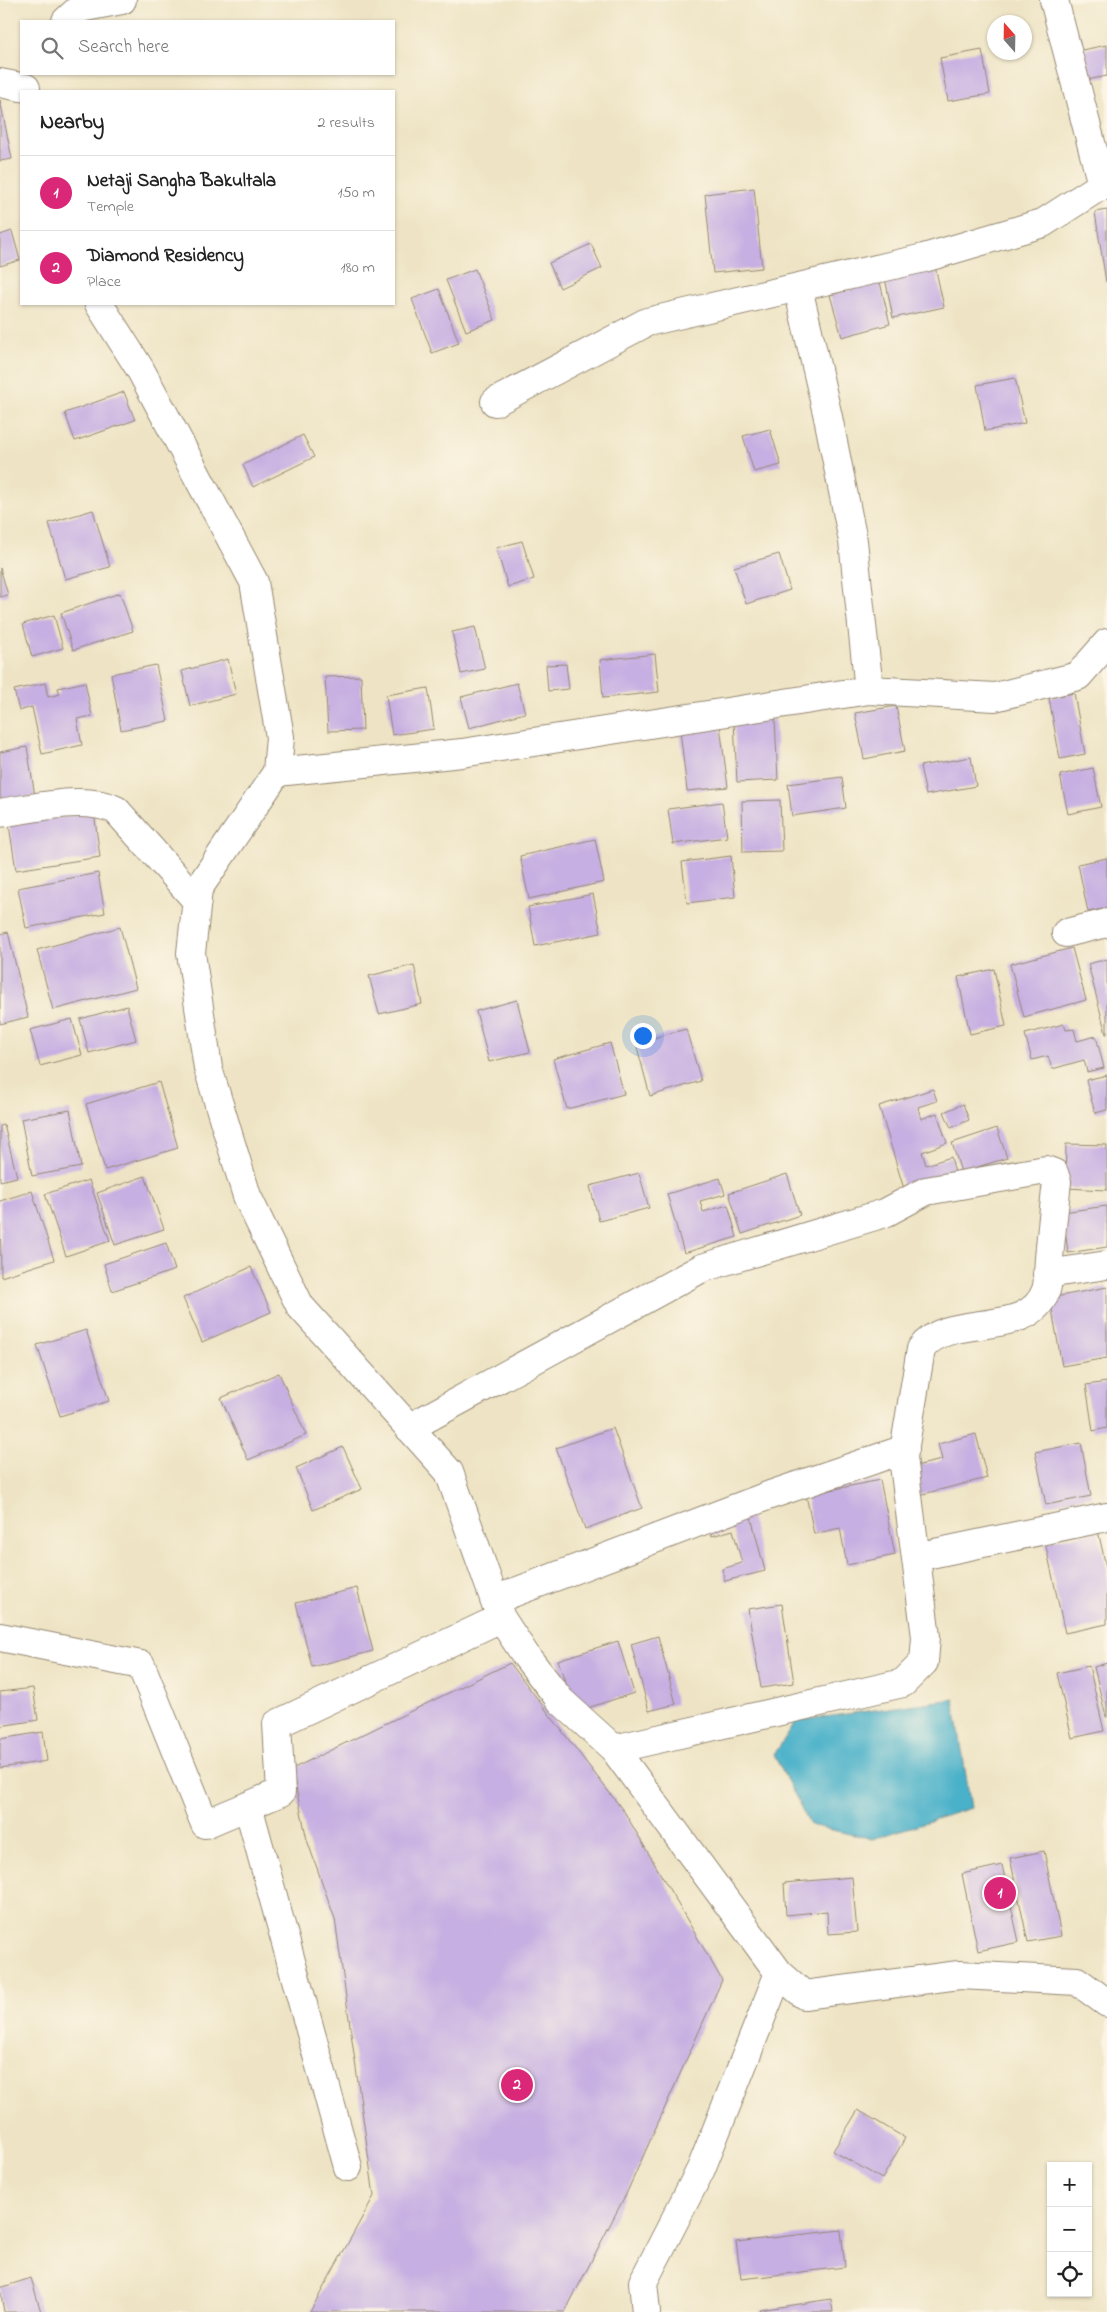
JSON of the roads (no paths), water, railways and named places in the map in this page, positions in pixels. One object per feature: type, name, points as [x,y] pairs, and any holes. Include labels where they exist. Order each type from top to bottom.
[{"type":"street","points":[[67,20],[80,8],[122,0]]},
{"type":"street","points":[[495,402],[646,322],[924,258],[1043,223],[1105,186],[1054,0]]},
{"type":"street","points":[[798,288],[828,417],[853,541],[869,690]]},
{"type":"street","points":[[100,305],[140,370],[254,582],[280,737],[276,772],[198,889],[190,953],[208,1068],[246,1196],[300,1306],[449,1472],[497,1609],[561,1701],[614,1749],[779,1973],[804,1995],[959,1975],[1077,1981],[1107,2003]]},
{"type":"street","points":[[276,772],[462,753],[869,690],[995,697],[1078,676],[1107,644]]},
{"type":"street","points":[[0,813],[77,803],[103,804],[116,810],[197,901]]},
{"type":"street","points":[[1066,933],[1107,922]]},
{"type":"street","points":[[409,1428],[702,1268],[885,1213],[926,1191],[1046,1170],[1054,1173],[1057,1182],[1046,1289],[1037,1306],[1020,1317],[944,1332],[928,1338],[920,1349],[903,1457],[926,1637],[924,1662],[902,1682],[614,1749]]},
{"type":"street","points":[[1047,1274],[1107,1265]]},
{"type":"street","points":[[0,1637],[140,1665],[205,1824],[281,1792],[277,1724],[497,1609],[770,1495],[905,1449]]},
{"type":"street","points":[[916,1557],[1107,1517]]},
{"type":"street","points":[[248,1806],[348,2167]]},
{"type":"street","points":[[646,2312],[643,2282],[701,2169],[779,1973]]},
{"type":"water","points":[[954,1699],[971,1808],[872,1839],[810,1825],[774,1755],[796,1721]]},
{"type":"place","name":"Netaji Sangha Bakultala","points":[[1000,1893]]},
{"type":"place","name":"Diamond Residency","points":[[517,2085]]}]
